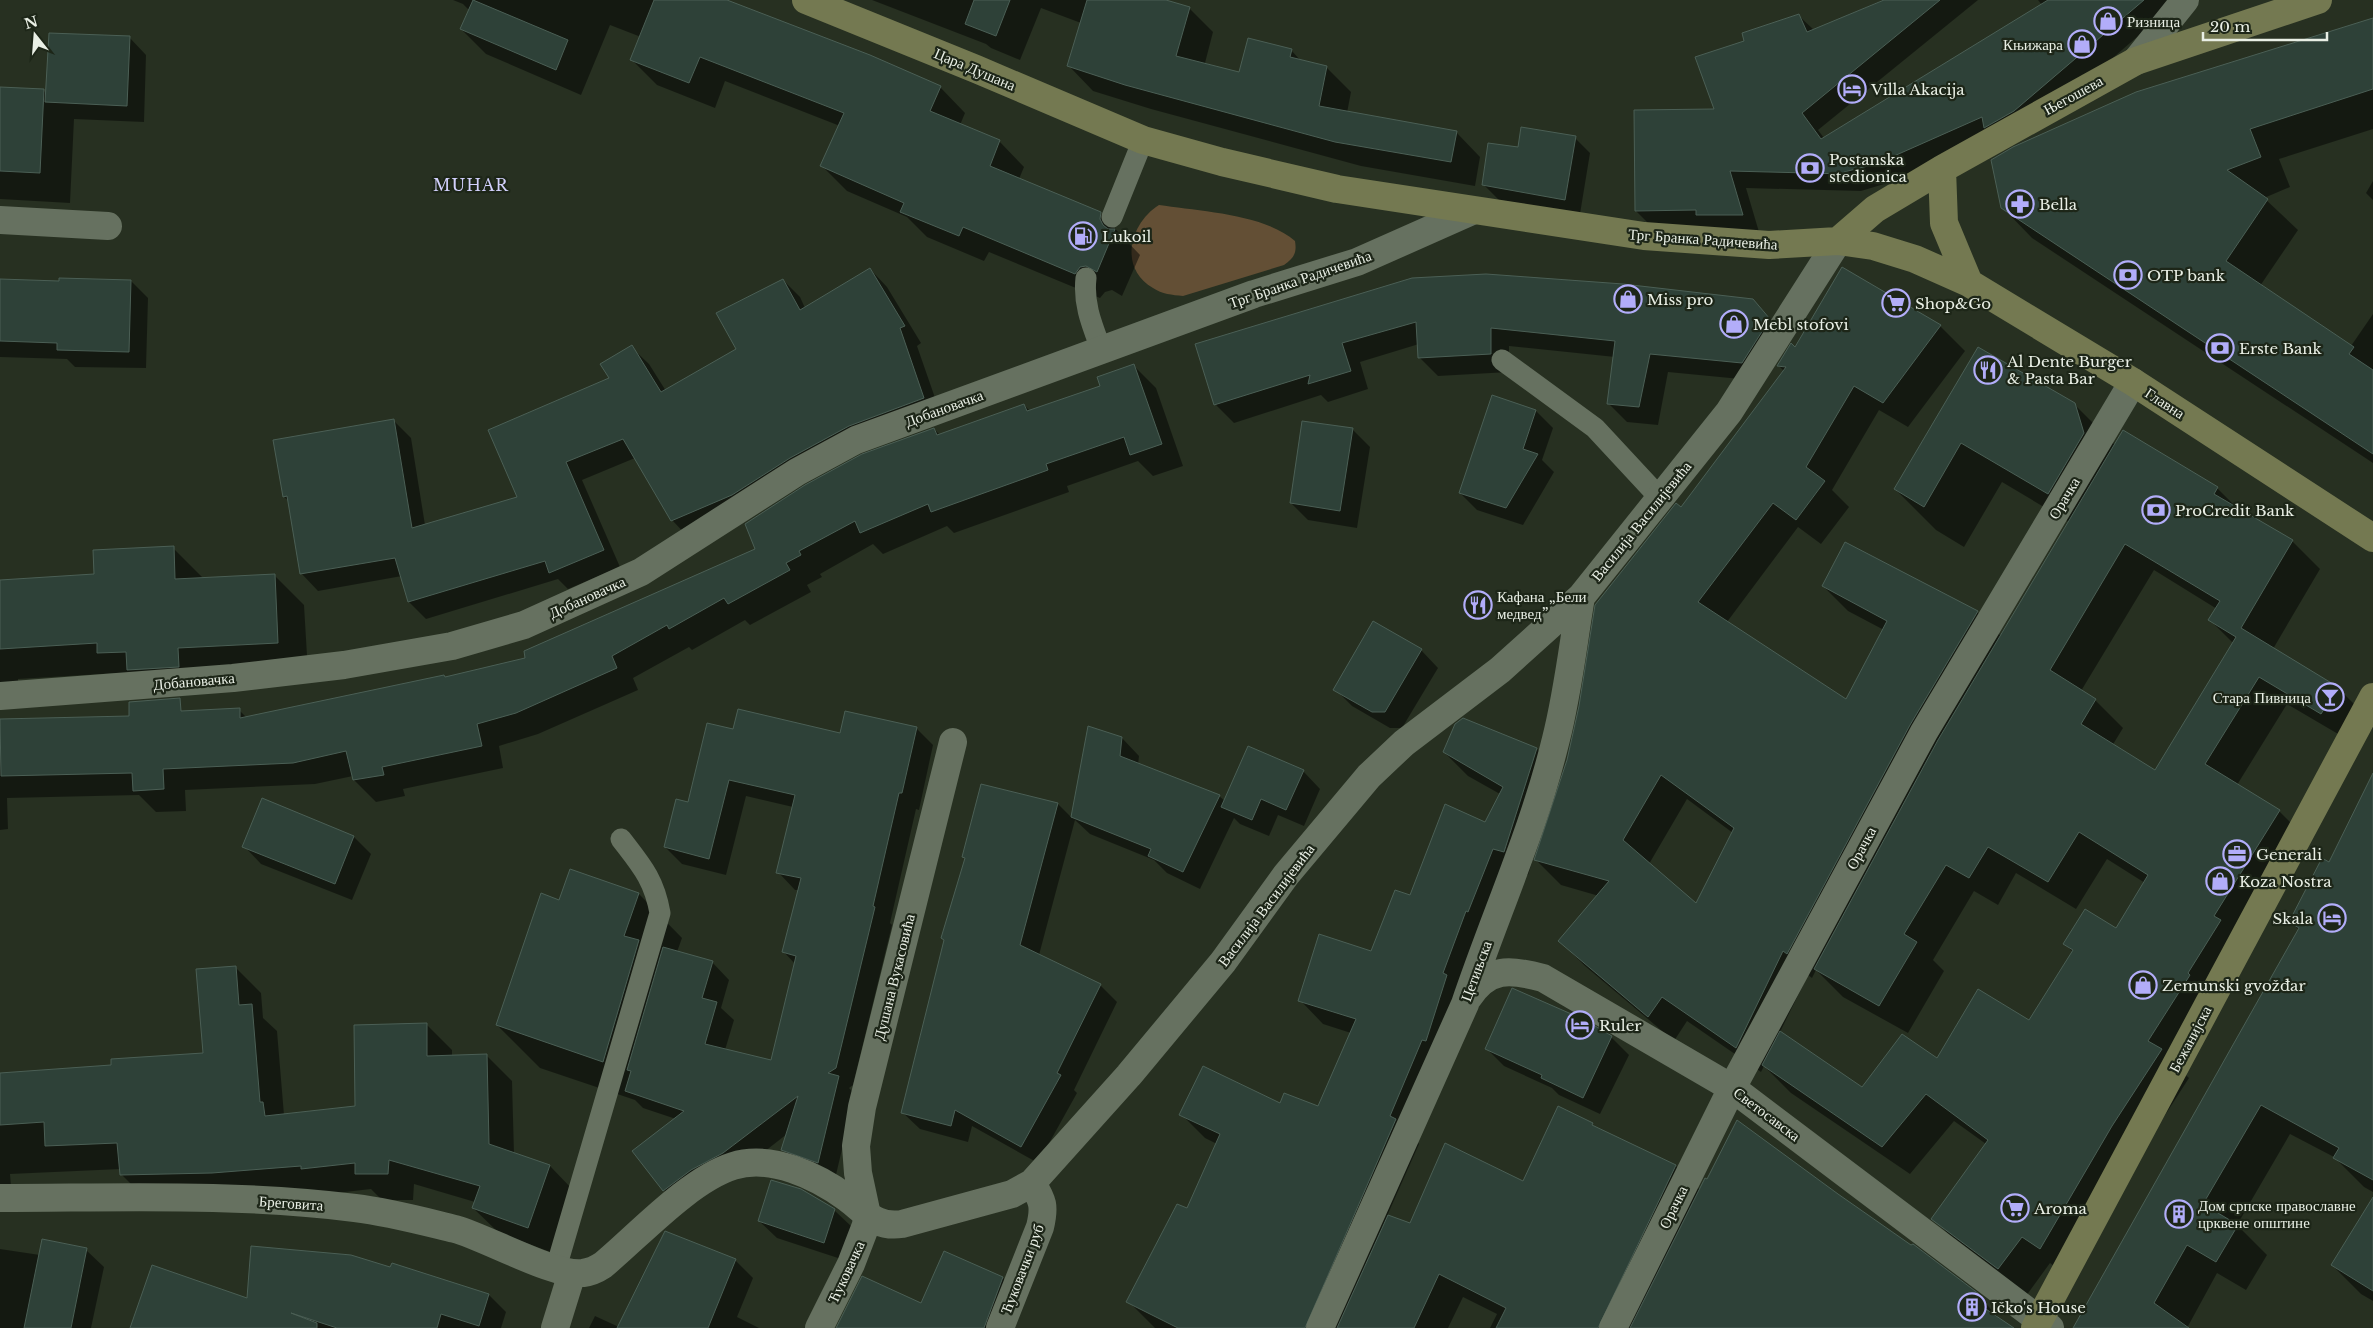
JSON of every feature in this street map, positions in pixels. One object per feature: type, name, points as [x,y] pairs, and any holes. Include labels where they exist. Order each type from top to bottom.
[{"type":"main road","name":"Цара Душана","points":[[806,0],[976,68],[1143,140]]},
{"type":"main road","points":[[2136,61],[2318,0]]},
{"type":"main road","name":"Његошева","points":[[1942,169],[2136,61]]},
{"type":"main road","name":"Трг Бранка Радичевића","points":[[1143,140],[1181,152],[1337,189],[1644,236],[1739,244],[1793,245],[1838,240]]},
{"type":"main road","points":[[1838,240],[1875,209],[1942,169],[1944,223],[1969,283]]},
{"type":"main road","name":"Главна","points":[[1838,240],[1873,246],[1916,260],[1969,283],[2133,382],[2373,538]]},
{"type":"main road","name":"Бежанијска","points":[[2041,1325],[2373,697]]},
{"type":"street","name":"Његошева","points":[[2136,61],[2185,0]]},
{"type":"street","name":"Трг Бранка Радичевића","points":[[1114,344],[1254,294],[1357,262],[1472,211]]},
{"type":"street","points":[[0,220],[108,226]]},
{"type":"street","name":"Василија Василијевића","points":[[564,1271],[594,1270],[603,1265],[694,1188],[733,1166],[761,1163],[777,1165],[822,1182],[867,1215],[886,1225],[902,1224],[1012,1194],[1032,1183],[1129,1074],[1223,962],[1286,874],[1369,776],[1404,743],[1500,670],[1581,596],[1729,412],[1838,240]]},
{"type":"street","name":"Добановачка","points":[[0,696],[233,678],[344,665],[452,646],[524,625],[640,572],[797,472],[856,440],[1114,344]]},
{"type":"street","name":"Орачка","points":[[1613,1328],[1732,1088],[1924,732],[2133,382]]},
{"type":"street","name":"Цетињска","points":[[1320,1328],[1465,1004],[1483,949],[1523,849],[1556,739],[1581,596]]},
{"type":"street","name":"Душана Вукасовића","points":[[867,1215],[858,1173],[857,1155],[862,1107],[953,742]]},
{"type":"street","name":"Светосавска","points":[[1465,1004],[1476,987],[1491,976],[1502,972],[1517,971],[1543,978],[1732,1088],[2041,1325]]},
{"type":"street","name":"Ћуковачки руб","points":[[1000,1328],[1040,1227],[1043,1202],[1032,1183]]},
{"type":"street","name":"Бреговита","points":[[0,1198],[191,1197],[272,1200],[356,1208],[458,1230],[564,1271]]},
{"type":"street","name":"Ћуковачка","points":[[819,1328],[852,1264],[866,1226],[867,1215]]},
{"type":"street","points":[[555,1328],[564,1271]]},
{"type":"lane","points":[[1112,217],[1143,140]]},
{"type":"lane","points":[[1086,278],[1084,295],[1086,305],[1114,344]]},
{"type":"lane","points":[[1502,360],[1594,428],[1660,498]]},
{"type":"lane","points":[[564,1271],[660,913],[657,893],[648,875],[621,839]]},
{"type":"shaded area","points":[[1159,205],[1230,215],[1267,225],[1295,241],[1295,252],[1284,265],[1183,296],[1164,293],[1156,290],[1142,279],[1135,269],[1132,258],[1135,234],[1149,213]]},
{"type":"building","points":[[473,0],[568,40],[556,70],[460,29]]},
{"type":"building","points":[[654,0],[727,0],[870,55],[941,86],[930,111],[1000,140],[990,166],[1101,212],[1100,219],[1103,225],[1108,229],[1115,229],[1097,272],[1086,266],[1080,267],[1075,274],[963,227],[959,236],[900,212],[904,203],[820,166],[844,113],[700,57],[689,83],[630,60]]},
{"type":"building","points":[[974,0],[1010,0],[996,36],[965,24]]},
{"type":"building","points":[[1087,0],[1166,0],[1190,7],[1176,56],[1239,72],[1248,38],[1292,49],[1290,57],[1327,66],[1319,106],[1457,131],[1451,162],[1335,142],[1125,85],[1067,66]]},
{"type":"building","points":[[1884,0],[1940,0],[1802,113],[1821,139],[2048,0],[2144,0],[2014,111],[1984,128],[1982,117],[1876,164],[1844,172],[1846,174],[1730,171],[1743,215],[1696,215],[1696,210],[1635,211],[1634,110],[1714,109],[1695,57],[1744,41],[1742,33],[1799,14],[1807,32]]},
{"type":"building","points":[[2373,18],[2373,89],[2250,129],[2261,157],[2227,170],[2268,199],[2226,261],[2354,347],[2349,354],[2373,370],[2373,454],[2001,208],[1991,160],[2013,147],[2136,92]]},
{"type":"building","points":[[49,33],[130,36],[127,106],[45,102]]},
{"type":"building","points":[[0,87],[44,89],[40,173],[0,171]]},
{"type":"building","points":[[1521,127],[1576,136],[1565,200],[1482,185],[1488,143],[1518,147]]},
{"type":"building","points":[[1842,267],[1941,325],[1883,403],[1854,386],[1806,467],[1825,481],[1796,520],[1773,503],[1698,602],[1846,699],[1887,621],[1822,586],[1845,542],[1978,611],[1910,725],[1787,954],[1783,951],[1736,1048],[1662,997],[1648,1017],[1558,941],[1609,881],[1534,860],[1567,760],[1579,706],[1595,605],[1676,503],[1681,507],[1786,367],[1777,366],[1791,343],[1795,347]],"holes":[[[1661,775],[1734,828],[1696,903],[1623,840]]]},
{"type":"building","points":[[870,268],[905,326],[900,328],[924,398],[849,426],[790,458],[732,495],[671,521],[623,439],[566,462],[604,550],[549,573],[545,561],[408,602],[395,558],[300,574],[287,496],[283,497],[273,440],[394,419],[412,528],[517,497],[488,430],[609,378],[600,364],[632,345],[661,392],[736,349],[716,313],[783,279],[800,310]]},
{"type":"building","points":[[1486,274],[1623,284],[1753,299],[1770,319],[1742,363],[1650,354],[1639,407],[1607,404],[1615,341],[1491,328],[1491,354],[1418,358],[1416,322],[1342,343],[1351,371],[1308,384],[1310,375],[1214,405],[1195,344],[1412,278]]},
{"type":"building","points":[[59,278],[131,280],[129,352],[57,350],[57,343],[0,341],[0,279],[59,281]]},
{"type":"building","points":[[1978,347],[2075,403],[2084,433],[2048,494],[1961,443],[1924,507],[1894,489]]},
{"type":"building","points":[[1134,364],[1162,444],[1130,455],[1124,437],[1046,464],[1048,470],[931,512],[928,504],[860,533],[855,521],[799,551],[801,555],[786,563],[790,570],[728,604],[724,598],[669,629],[667,625],[612,656],[617,668],[516,713],[477,724],[482,746],[382,767],[384,775],[353,780],[346,751],[293,763],[163,769],[164,789],[133,791],[132,773],[1,776],[0,719],[129,716],[129,702],[180,698],[181,711],[240,708],[240,718],[444,675],[445,677],[525,658],[524,651],[755,549],[745,524],[805,485],[862,454],[934,428],[937,435],[1024,404],[1027,411],[1100,386],[1097,377]]},
{"type":"building","points":[[1492,395],[1536,410],[1523,449],[1538,454],[1506,508],[1459,493]]},
{"type":"building","points":[[1302,421],[1353,428],[1340,511],[1290,503]]},
{"type":"building","points":[[2123,430],[2218,487],[2214,494],[2293,540],[2241,628],[2338,687],[2321,714],[2259,677],[2205,764],[2280,810],[2214,916],[2221,920],[2188,973],[2190,975],[2148,1041],[2162,1049],[2112,1126],[2040,1249],[2022,1237],[1998,1269],[1931,1219],[1988,1140],[1926,1094],[1882,1147],[1762,1065],[1780,1031],[1862,1087],[1902,1034],[1937,1058],[1978,989],[2029,1020],[2073,950],[2063,944],[2085,909],[2116,928],[2148,875],[2079,832],[2048,882],[1988,847],[1969,878],[1946,865],[1904,934],[1917,942],[1879,1006],[1814,969],[1938,740]],"holes":[[[2125,544],[2220,601],[2208,620],[2236,637],[2155,770],[2081,724],[2096,699],[2050,670]]]},
{"type":"building","points":[[174,546],[175,579],[275,574],[278,643],[178,648],[179,667],[127,670],[126,652],[97,653],[97,643],[0,649],[0,580],[94,574],[93,550]]},
{"type":"building","points":[[1373,621],[1422,649],[1385,712],[1372,712],[1333,690]]},
{"type":"building","points":[[738,709],[840,733],[845,711],[917,727],[902,793],[899,793],[873,906],[875,907],[836,1068],[828,1073],[839,1076],[818,1163],[781,1150],[798,1096],[723,1153],[691,1170],[663,1191],[632,1151],[684,1111],[625,1091],[631,1071],[627,1070],[663,947],[713,961],[702,998],[717,1002],[705,1044],[771,1060],[796,956],[782,952],[801,878],[776,873],[795,795],[729,780],[709,859],[664,847],[676,799],[688,802],[707,723],[733,729]]},
{"type":"building","points":[[1463,718],[1537,748],[1504,852],[1493,849],[1468,912],[1466,911],[1443,973],[1447,975],[1426,1041],[1422,1040],[1390,1116],[1396,1119],[1305,1328],[1178,1328],[1126,1302],[1177,1204],[1187,1208],[1220,1134],[1179,1115],[1203,1066],[1280,1103],[1284,1093],[1318,1106],[1356,1019],[1298,1001],[1319,934],[1371,951],[1395,890],[1410,895],[1445,804],[1485,822],[1503,787],[1443,752],[1455,724]]},
{"type":"building","points":[[1088,726],[1122,737],[1120,756],[1220,795],[1183,872],[1148,856],[1151,849],[1071,817]]},
{"type":"building","points":[[1248,746],[1304,770],[1286,810],[1261,799],[1252,820],[1221,807]]},
{"type":"building","points":[[2373,773],[2373,1180],[2333,1158],[2339,1148],[2261,1105],[2203,1204],[2238,1225],[2216,1262],[2187,1245],[2154,1303],[2189,1328],[2073,1328],[2299,928],[2289,922],[2322,858],[2329,862]]},
{"type":"building","points":[[981,784],[1058,803],[1020,945],[1101,984],[1057,1073],[1061,1075],[1021,1147],[955,1110],[951,1126],[901,1113],[944,940],[941,938],[965,858],[962,857]]},
{"type":"building","points":[[262,798],[354,836],[335,884],[242,847]]},
{"type":"building","points":[[570,869],[639,893],[624,936],[639,940],[603,1062],[496,1025],[541,893],[559,900]]},
{"type":"building","points":[[236,966],[239,1005],[252,1004],[260,1102],[263,1102],[265,1116],[355,1106],[354,1025],[427,1023],[427,1056],[487,1054],[489,1144],[550,1165],[528,1228],[472,1208],[480,1186],[389,1160],[388,1174],[355,1174],[355,1163],[301,1169],[301,1166],[212,1173],[120,1175],[117,1143],[45,1146],[44,1122],[0,1125],[0,1073],[111,1065],[111,1059],[203,1053],[196,969]]},
{"type":"building","points":[[1512,988],[1585,1020],[1612,1036],[1583,1098],[1541,1078],[1542,1075],[1485,1049]]},
{"type":"building","points":[[1558,1106],[1593,1123],[1592,1125],[1676,1165],[1598,1328],[1496,1328],[1506,1308],[1439,1274],[1414,1328],[1337,1328],[1388,1215],[1410,1223],[1445,1143],[1523,1181]]},
{"type":"building","points":[[1737,1120],[1838,1194],[1911,1245],[1913,1244],[1979,1294],[1974,1301],[2014,1328],[1630,1328],[1705,1178],[1707,1179]]},
{"type":"building","points":[[771,1180],[801,1189],[835,1209],[824,1243],[758,1221]]},
{"type":"building","points":[[2373,1197],[2373,1291],[2331,1265]]},
{"type":"building","points":[[665,1231],[736,1259],[708,1328],[617,1328]]},
{"type":"building","points":[[42,1239],[87,1248],[71,1328],[24,1328]]},
{"type":"building","points":[[251,1246],[351,1255],[390,1267],[392,1263],[489,1294],[479,1326],[441,1314],[437,1328],[337,1328],[291,1313],[317,1323],[317,1328],[130,1328],[152,1265],[247,1298]]},
{"type":"building","points":[[944,1251],[1003,1277],[984,1328],[836,1328],[862,1276],[921,1303]]},
{"type":"place","name":"Ризница","points":[[2108,21]]},
{"type":"place","name":"Књижара","points":[[2082,44]]},
{"type":"place","name":"Villa Akacija","points":[[1852,89]]},
{"type":"place","name":"Postanska stedionica","points":[[1810,168]]},
{"type":"place","name":"Bella","points":[[2020,204]]},
{"type":"place","name":"Lukoil","points":[[1083,236]]},
{"type":"place","name":"OTP bank","points":[[2128,275]]},
{"type":"place","name":"Miss pro","points":[[1628,299]]},
{"type":"place","name":"Shop&Go","points":[[1896,303]]},
{"type":"place","name":"Mebl stofovi","points":[[1734,324]]},
{"type":"place","name":"Erste Bank","points":[[2220,348]]},
{"type":"place","name":"Al Dente Burger & Pasta Bar","points":[[1988,370]]},
{"type":"place","name":"ProCredit Bank","points":[[2156,510]]},
{"type":"place","name":"Кафана „Бели медвед”","points":[[1478,605]]},
{"type":"place","name":"Стара Пивница","points":[[2330,697]]},
{"type":"place","name":"Generali","points":[[2237,854]]},
{"type":"place","name":"Koza Nostra","points":[[2220,881]]},
{"type":"place","name":"Skala","points":[[2332,918]]},
{"type":"place","name":"Zemunski gvožđar","points":[[2143,985]]},
{"type":"place","name":"Ruler","points":[[1580,1025]]},
{"type":"place","name":"Aroma","points":[[2015,1208]]},
{"type":"place","name":"Дом српске православне црквене општине","points":[[2179,1214]]},
{"type":"place","name":"Ičko's House","points":[[1972,1307]]},
{"type":"district","name":"MUHAR","points":[[471,185]]}]
